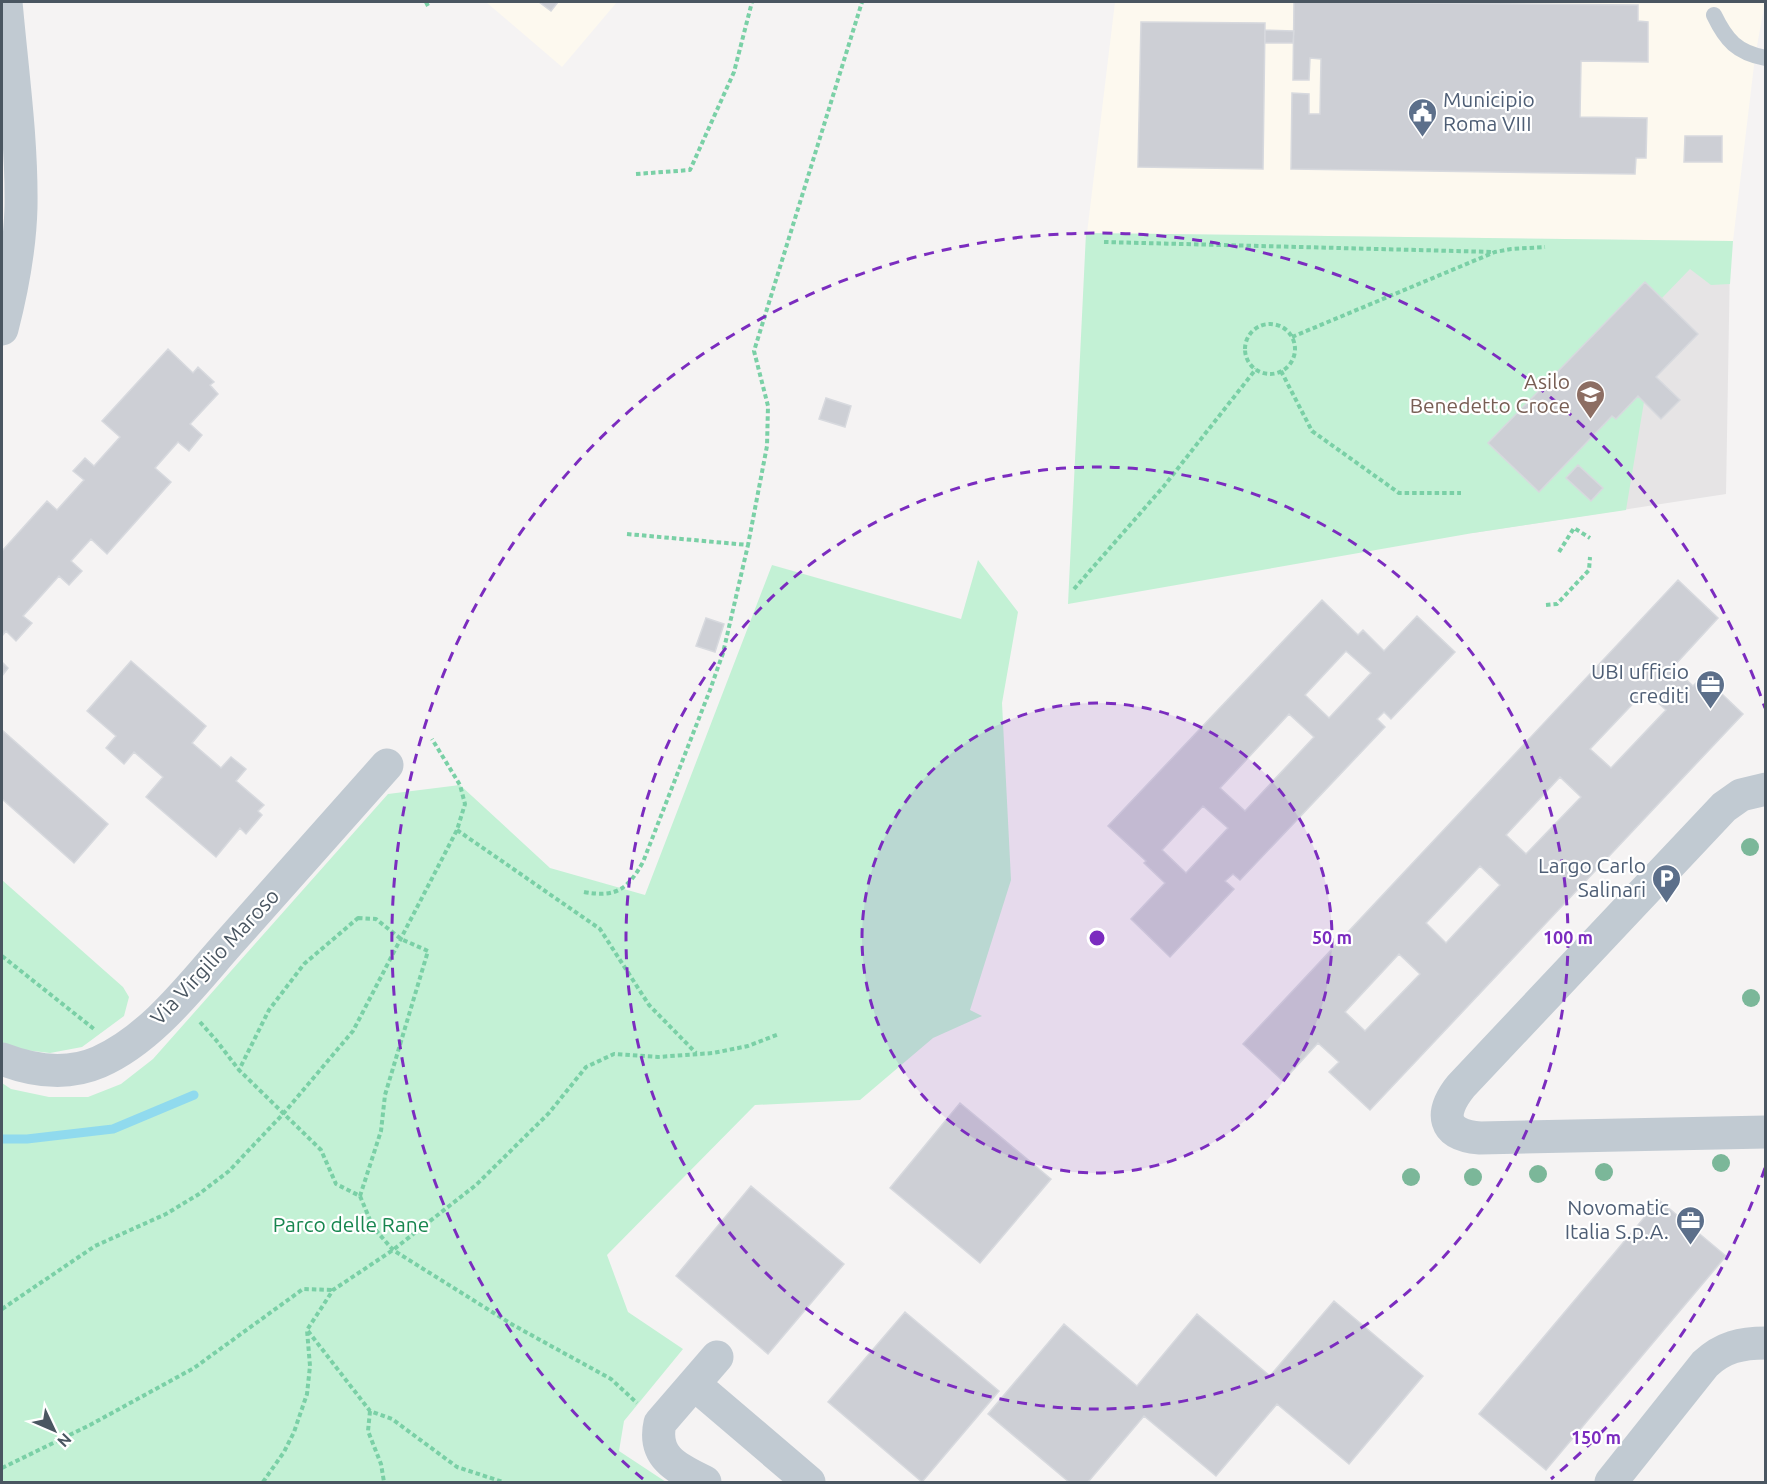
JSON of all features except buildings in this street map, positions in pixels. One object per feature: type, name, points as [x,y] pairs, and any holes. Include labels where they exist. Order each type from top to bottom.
[{"type":"street","points":[[2,329],[11,291],[21,208],[18,128],[6,2]]},
{"type":"street","points":[[2,165],[21,208]]},
{"type":"street","name":"Via Virgilio Maroso","points":[[2,1059],[33,1069],[68,1070],[97,1063],[121,1050],[147,1030],[179,999],[387,765]]},
{"type":"street","points":[[1766,789],[1741,795],[1724,807],[1461,1086],[1449,1102],[1446,1114],[1448,1121],[1456,1131],[1471,1137],[1766,1132]]},
{"type":"street","points":[[1611,1482],[1712,1357],[1739,1344],[1766,1343]]},
{"type":"street","points":[[705,1482],[681,1470],[666,1457],[659,1443],[658,1432],[660,1423],[717,1357]]},
{"type":"street","points":[[694,1384],[809,1482]]},
{"type":"lane","points":[[1714,15],[1730,42],[1747,53],[1766,58]]},
{"type":"path","points":[[636,174],[690,170],[734,72],[752,2]]},
{"type":"path","points":[[584,892],[602,895],[613,893],[634,877],[643,862],[723,653],[748,545],[767,446],[768,406],[754,351],[862,2]]},
{"type":"path","points":[[1104,242],[1495,252],[1545,248]]},
{"type":"path","points":[[1292,337],[1495,252]]},
{"type":"path","points":[[1273,324],[1287,331],[1292,337],[1295,345],[1292,360],[1281,371],[1269,374],[1257,369],[1247,357],[1245,349],[1251,334],[1257,328],[1273,324]]},
{"type":"path","points":[[1074,589],[1164,486],[1257,369]]},
{"type":"path","points":[[1281,371],[1312,432],[1399,493],[1461,493]]},
{"type":"path","points":[[1559,552],[1574,528],[1590,538]]},
{"type":"path","points":[[627,534],[748,545]]},
{"type":"path","points":[[1546,605],[1557,604],[1589,570],[1590,557]]},
{"type":"path","points":[[2,1309],[95,1246],[166,1214],[199,1194],[229,1171],[283,1114],[353,1031],[457,830],[465,804],[460,785],[432,739]]},
{"type":"path","points":[[457,830],[600,929],[649,1005],[696,1053]]},
{"type":"path","points":[[239,1070],[269,1010],[304,964],[358,918],[376,919],[401,939],[428,951],[385,1095],[381,1131],[360,1196],[373,1227],[393,1250],[513,1325],[611,1379],[660,1423]]},
{"type":"path","points":[[2,956],[121,1050]]},
{"type":"path","points":[[179,999],[239,1070],[321,1150],[336,1185],[360,1196]]},
{"type":"path","points":[[263,1482],[284,1452],[294,1432],[307,1394],[310,1366],[307,1330],[333,1290],[393,1250],[476,1185],[549,1113],[586,1067],[614,1054],[658,1057],[713,1053],[748,1046],[780,1034]]},
{"type":"path","points":[[2,1468],[90,1425],[194,1368],[303,1289],[333,1290]]},
{"type":"path","points":[[307,1330],[370,1411],[392,1419],[457,1467],[503,1482]]},
{"type":"path","points":[[370,1411],[368,1431],[381,1464],[384,1482]]},
{"type":"shaded area","points":[[486,2],[617,2],[562,67]]},
{"type":"shaded area","name":"Municipio Roma VIII","points":[[1115,2],[1765,2],[1755,57],[1733,241],[1087,233]]},
{"type":"shaded area","name":"Asilo Benedetto Croce","points":[[1524,257],[1730,261],[1726,494],[1473,533],[1443,347]]},
{"type":"green space","points":[[1086,233],[1733,241],[1730,284],[1711,285],[1690,269],[1662,298],[1644,282],[1489,443],[1539,492],[1612,416],[1616,419],[1638,396],[1644,402],[1626,510],[1473,533],[1068,604]],"holes":[[[1578,465],[1603,488],[1591,501],[1566,478]]]},
{"type":"green space","name":"Parco delle Rane","points":[[978,560],[1018,612],[1002,703],[1011,880],[970,1010],[982,1016],[933,1038],[860,1100],[755,1105],[607,1255],[628,1312],[683,1349],[624,1421],[619,1451],[666,1482],[2,1482],[2,1083],[11,1089],[49,1097],[88,1097],[121,1084],[153,1059],[388,794],[460,785],[550,868],[645,895],[772,565],[961,619]]},
{"type":"green space","points":[[2,880],[123,987],[129,997],[124,1016],[82,1047],[50,1053],[8,1048],[2,1045]]},
{"type":"waterway","points":[[2,1139],[27,1139],[113,1129],[194,1095]]},
{"type":"place","name":"Municipio Roma VIII","points":[[1422,138]]},
{"type":"place","name":"Asilo Benedetto Croce","points":[[1591,420]]},
{"type":"place","name":"UBI ufficio crediti","points":[[1710,710]]},
{"type":"place","name":"Largo Carlo Salinari","points":[[1667,904]]},
{"type":"place","name":"Novomatic Italia S.p.A.","points":[[1690,1246]]}]
